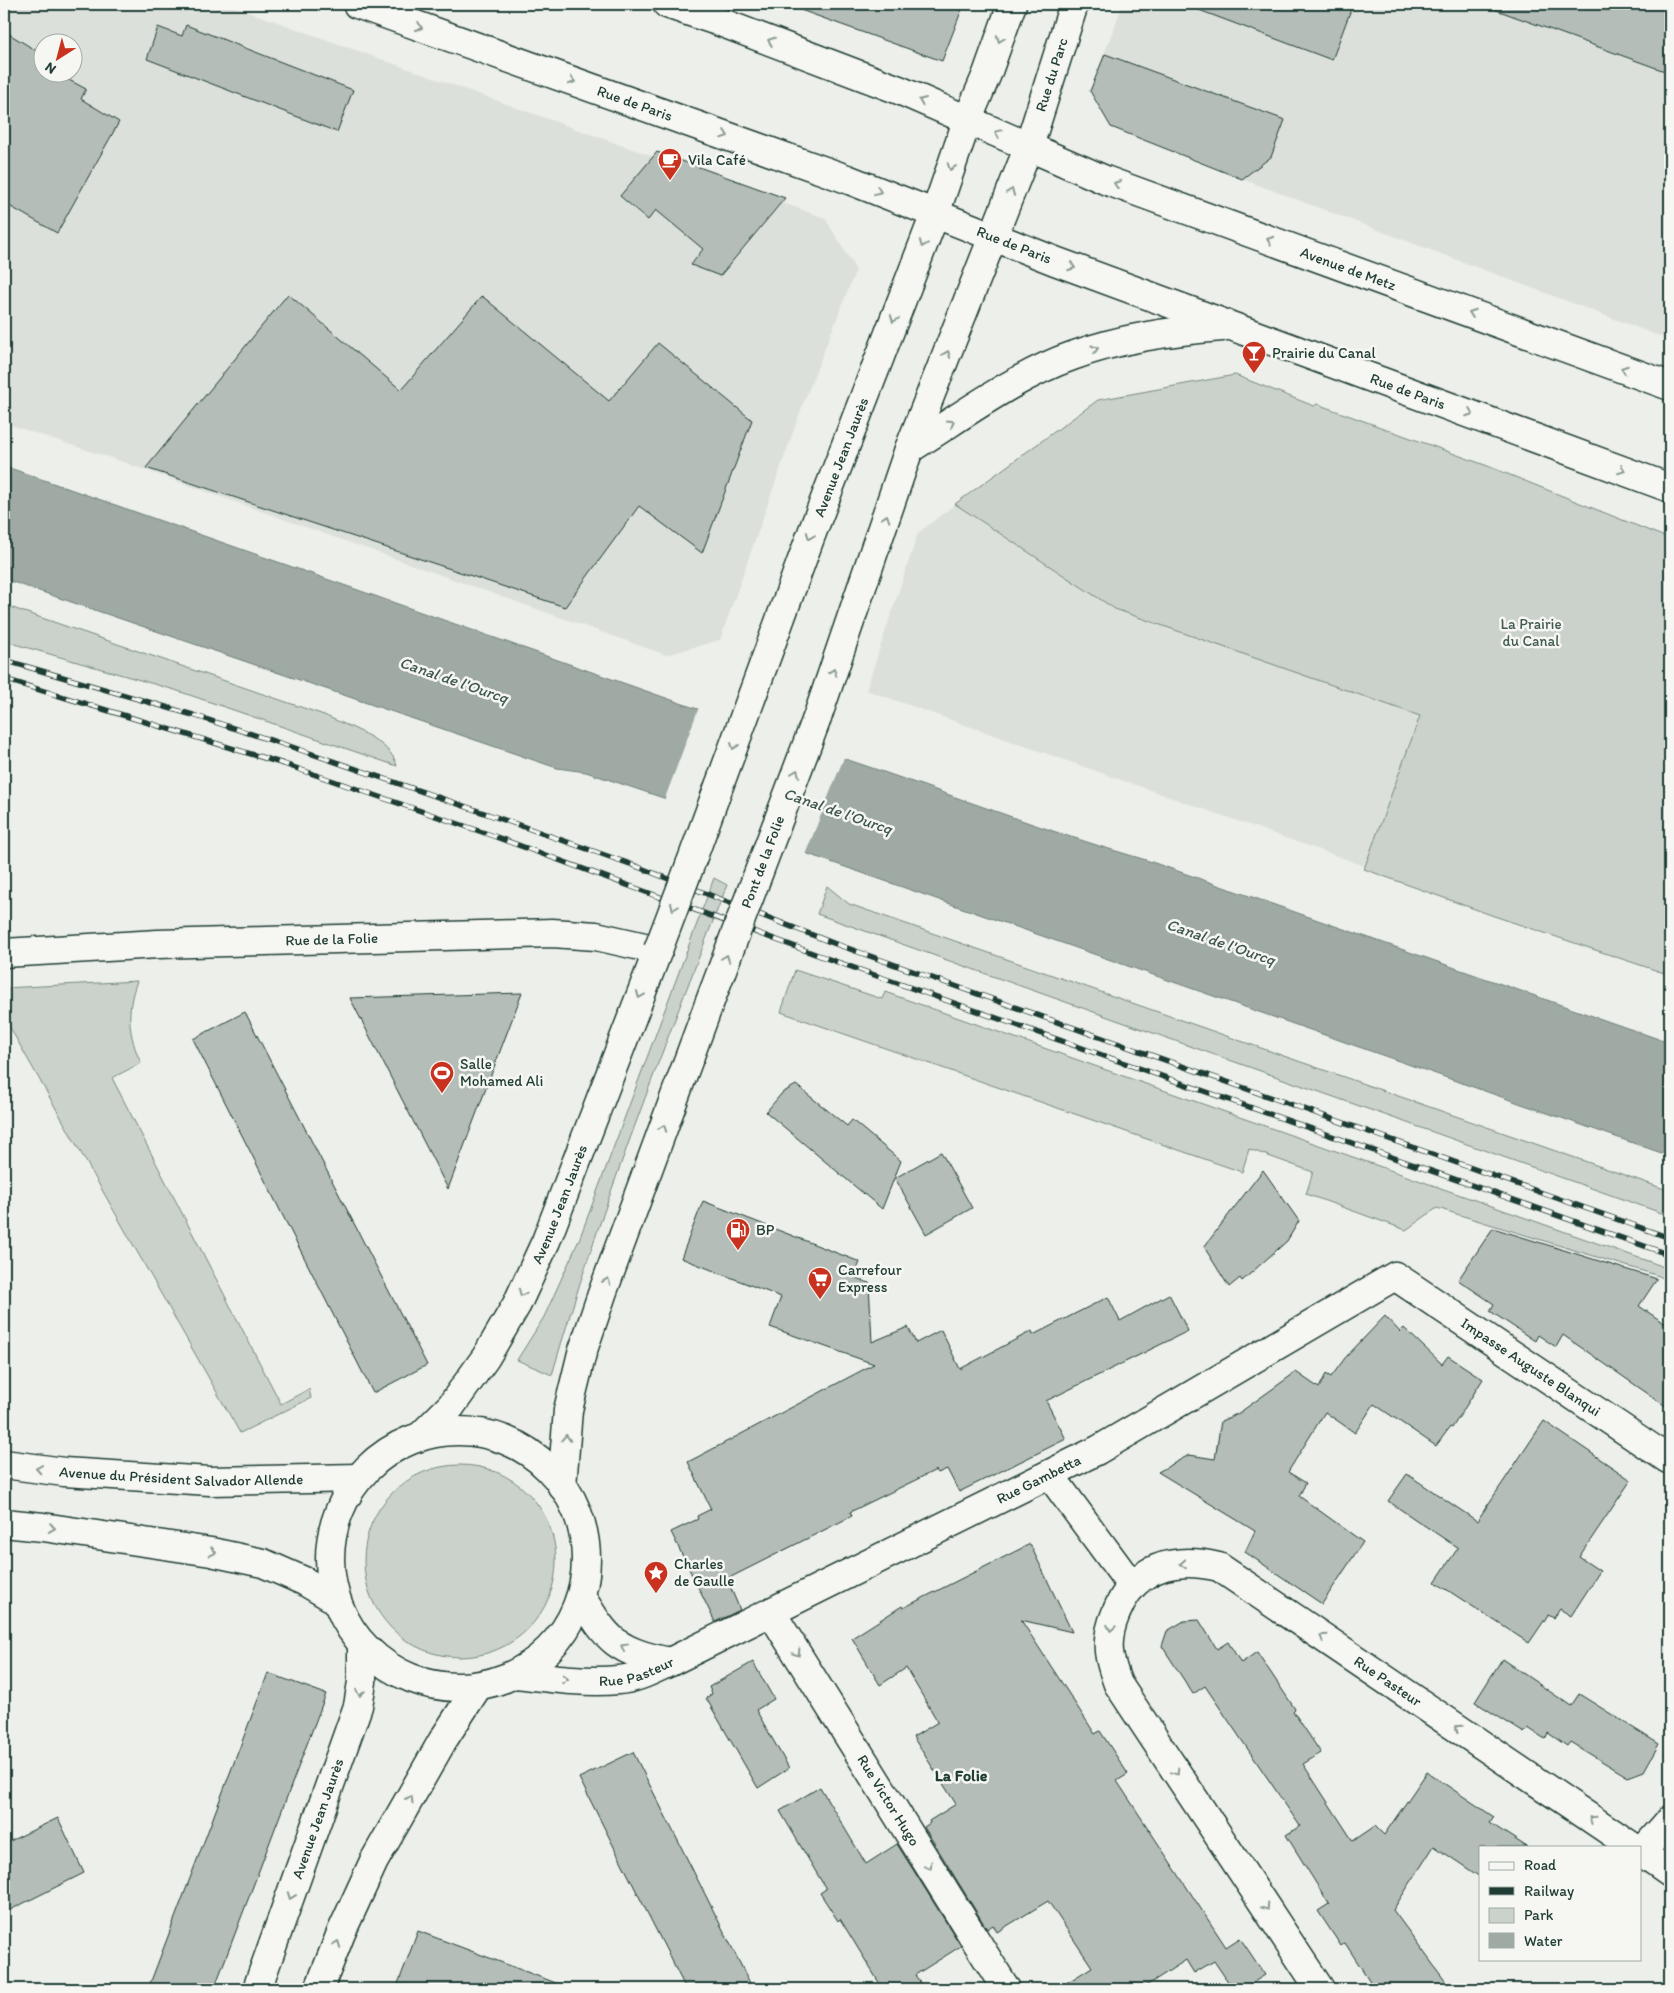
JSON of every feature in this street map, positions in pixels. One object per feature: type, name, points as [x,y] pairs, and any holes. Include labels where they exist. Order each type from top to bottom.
[{"type":"main road","name":"Rue de Paris","points":[[357,4],[847,179],[994,238],[1670,488]]},
{"type":"main road","points":[[667,4],[899,90],[1029,146]]},
{"type":"main road","points":[[967,120],[987,74],[1012,4]]},
{"type":"main road","name":"Rue du Parc","points":[[994,238],[1029,146],[1074,4]]},
{"type":"main road","name":"Avenue Jean Jaurès","points":[[420,1437],[452,1406],[486,1356],[517,1304],[546,1241],[658,950],[810,538],[935,214],[967,120]]},
{"type":"main road","name":"Avenue de Metz","points":[[1029,146],[1106,180],[1670,386]]},
{"type":"main road","points":[[909,449],[994,238]]},
{"type":"main road","points":[[909,449],[994,396],[1048,366],[1072,356],[1142,336],[1230,326]]},
{"type":"main road","name":"Pont de la Folie","points":[[562,1486],[566,1460],[565,1436],[568,1410],[582,1353],[709,1004],[817,718],[909,449]]},
{"type":"main road","name":"Rue de la Folie","points":[[4,953],[158,944],[552,933],[596,936],[658,950]]},
{"type":"main road","name":"Impasse Auguste Blanqui","points":[[1395,1276],[1668,1459]]},
{"type":"main road","name":"Rue Gambetta","points":[[670,1662],[1098,1450],[1395,1276]]},
{"type":"main road","points":[[465,1431],[488,1435],[509,1442],[547,1468],[562,1486],[576,1511],[584,1539],[586,1568],[581,1596],[573,1616],[562,1633],[539,1658],[516,1674],[478,1686],[453,1688],[427,1684],[403,1675],[381,1662],[362,1645],[347,1624],[336,1600],[331,1580],[330,1565],[332,1536],[337,1515],[346,1495],[376,1460],[397,1447],[420,1437],[442,1432],[465,1431]]},
{"type":"main road","name":"Avenue du Président Salvador Allende","points":[[4,1464],[64,1472],[210,1481],[359,1478]]},
{"type":"main road","points":[[1050,1475],[1132,1585]]},
{"type":"main road","points":[[4,1523],[43,1526],[211,1552],[263,1563],[304,1581],[336,1600]]},
{"type":"main road","name":"Rue Pasteur","points":[[1320,1989],[1118,1684],[1110,1658],[1109,1640],[1122,1597],[1144,1574],[1158,1568],[1201,1563],[1219,1567],[1632,1846]]},
{"type":"main road","name":"Rue Pasteur","points":[[581,1596],[598,1624],[612,1640],[643,1656],[670,1662]]},
{"type":"main road","name":"Rue Victor Hugo","points":[[771,1612],[1006,1989]]},
{"type":"main road","name":"Avenue Jean Jaurès","points":[[257,1989],[358,1706],[362,1682],[362,1645]]},
{"type":"main road","name":"Rue Pasteur","points":[[516,1674],[566,1679],[620,1680],[642,1675],[670,1662]]},
{"type":"main road","points":[[319,1989],[341,1933],[374,1861],[443,1740],[478,1686]]},
{"type":"main road","points":[[1642,1846],[1670,1820]]},
{"type":"main road","name":"Rue Pasteur","points":[[1642,1853],[1670,1873]]},
{"type":"shaded area","points":[[4,4],[227,4],[825,218],[856,270],[803,404],[720,640],[666,655],[117,460],[4,423]]},
{"type":"shaded area","points":[[1123,4],[1670,4],[1670,340],[1242,179],[1090,91]]},
{"type":"shaded area","points":[[955,504],[1115,608],[1421,716],[1365,866],[866,690],[918,533]]},
{"type":"green space","name":"La Prairie du Canal","points":[[1235,375],[1314,406],[1317,404],[1485,465],[1670,539],[1670,975],[1494,916],[1364,869],[1420,716],[1115,609],[955,504],[1098,400]]},
{"type":"green space","points":[[4,605],[324,715],[356,729],[377,741],[393,757],[397,766],[175,690],[4,641]]},
{"type":"green space","points":[[714,878],[727,885],[612,1189],[552,1375],[517,1360],[544,1317],[579,1240]]},
{"type":"green space","points":[[827,886],[849,904],[1670,1191],[1670,1216],[817,914]]},
{"type":"green space","points":[[795,970],[882,999],[885,992],[1659,1265],[1670,1270],[1670,1282],[1659,1276],[1437,1208],[1406,1230],[1306,1194],[1313,1172],[1249,1149],[1242,1172],[781,1012]]},
{"type":"green space","points":[[137,981],[131,1002],[130,1022],[133,1042],[141,1063],[112,1078],[281,1404],[309,1389],[311,1398],[240,1433],[4,1017],[4,988]]},
{"type":"green space","points":[[460,1465],[479,1467],[497,1472],[513,1481],[528,1493],[540,1508],[549,1524],[554,1542],[556,1561],[554,1580],[549,1598],[540,1614],[528,1629],[513,1641],[497,1650],[479,1655],[460,1657],[441,1655],[423,1650],[407,1641],[392,1629],[380,1614],[371,1598],[366,1580],[364,1561],[366,1542],[371,1524],[380,1508],[392,1493],[407,1481],[423,1472],[441,1467]]},
{"type":"water","name":"Canal de l'Ourcq","points":[[4,466],[783,739],[829,753],[1055,832],[1146,860],[1670,1043],[1670,1156],[808,854],[750,827],[586,772],[557,768],[4,579]]},
{"type":"pier","points":[[699,707],[845,755],[805,855],[749,829],[664,801]]},
{"type":"building","points":[[796,4],[964,4],[942,61],[795,8]]},
{"type":"building","points":[[1191,4],[1353,4],[1332,60],[1191,7]]},
{"type":"building","points":[[1491,4],[1670,4],[1670,73],[1491,8]]},
{"type":"building","points":[[186,25],[353,90],[337,132],[147,59],[158,27],[182,36]]},
{"type":"building","points":[[4,31],[32,48],[32,82],[73,82],[86,89],[81,99],[119,122],[57,233],[4,203]]},
{"type":"building","points":[[1105,54],[1285,120],[1271,157],[1242,179],[1111,127],[1090,91]]},
{"type":"building","points":[[657,152],[785,198],[720,276],[691,265],[703,249],[656,210],[648,220],[620,196]]},
{"type":"building","points":[[288,294],[401,390],[482,296],[609,401],[658,343],[752,420],[702,553],[639,506],[565,607],[146,468]]},
{"type":"building","name":"Salle Mohamed Ali","points":[[522,993],[448,1189],[350,998]]},
{"type":"building","points":[[245,1012],[427,1365],[373,1393],[193,1039]]},
{"type":"building","points":[[796,1085],[847,1126],[852,1120],[901,1161],[882,1209],[766,1112],[782,1093]]},
{"type":"building","points":[[941,1152],[972,1208],[926,1234],[895,1178]]},
{"type":"building","points":[[1263,1170],[1299,1221],[1287,1241],[1242,1281],[1240,1278],[1229,1287],[1204,1247]]},
{"type":"building","points":[[703,1201],[860,1262],[854,1277],[869,1283],[872,1342],[908,1327],[916,1343],[941,1330],[960,1369],[1032,1331],[1033,1335],[1108,1297],[1120,1321],[1169,1294],[1188,1331],[1046,1401],[1066,1439],[959,1492],[947,1469],[938,1473],[936,1470],[850,1512],[852,1516],[727,1579],[740,1610],[715,1622],[671,1532],[698,1519],[697,1516],[711,1509],[688,1462],[874,1364],[770,1327],[781,1297],[681,1258]]},
{"type":"building","points":[[1493,1228],[1657,1279],[1639,1306],[1670,1327],[1670,1409],[1563,1335],[1556,1347],[1538,1335],[1535,1341],[1490,1311],[1494,1304],[1458,1280]]},
{"type":"building","points":[[1385,1316],[1400,1332],[1404,1328],[1442,1364],[1448,1356],[1483,1379],[1452,1428],[1450,1427],[1436,1446],[1374,1404],[1355,1433],[1325,1412],[1288,1472],[1306,1483],[1299,1496],[1363,1542],[1322,1604],[1245,1552],[1255,1531],[1158,1472],[1189,1455],[1215,1459],[1221,1421],[1239,1413],[1296,1372],[1319,1388],[1326,1374],[1331,1377],[1345,1358]]},
{"type":"building","points":[[1544,1421],[1631,1480],[1579,1557],[1600,1571],[1571,1616],[1560,1609],[1554,1618],[1548,1615],[1529,1643],[1435,1582],[1458,1548],[1388,1501],[1407,1474],[1477,1521]]},
{"type":"building","points":[[1030,1544],[1072,1632],[1021,1620],[1095,1734],[1100,1731],[1128,1774],[1117,1781],[1226,1947],[1240,1938],[1265,1975],[1243,1989],[1233,1989],[1214,1961],[1194,1973],[1186,1960],[1141,1989],[1057,1989],[1092,1967],[1048,1901],[997,1932],[993,1925],[987,1929],[924,1827],[930,1823],[929,1821],[956,1804],[913,1737],[938,1722],[906,1668],[880,1685],[852,1638],[902,1606],[903,1608]]},
{"type":"building","points":[[1199,1620],[1217,1649],[1228,1642],[1241,1663],[1257,1652],[1295,1709],[1293,1711],[1321,1753],[1303,1764],[1353,1841],[1375,1826],[1384,1835],[1427,1772],[1494,1817],[1490,1823],[1525,1846],[1479,1846],[1479,1876],[1434,1846],[1393,1910],[1451,1989],[1375,1989],[1345,1943],[1341,1946],[1318,1911],[1329,1904],[1286,1835],[1300,1826],[1205,1686],[1193,1694],[1162,1646],[1167,1631],[1184,1621]]},
{"type":"building","points":[[1502,1659],[1571,1706],[1579,1694],[1659,1744],[1644,1771],[1628,1777],[1570,1742],[1567,1746],[1548,1733],[1545,1739],[1528,1728],[1524,1733],[1475,1702]]},
{"type":"building","points":[[753,1662],[774,1699],[756,1710],[789,1768],[758,1788],[706,1698],[712,1694],[709,1687]]},
{"type":"building","points":[[268,1673],[326,1694],[214,1989],[148,1989]]},
{"type":"building","points":[[633,1752],[753,1989],[686,1989],[579,1778]]},
{"type":"building","points":[[820,1787],[866,1864],[897,1844],[961,1946],[915,1975],[924,1989],[883,1989],[840,1919],[838,1921],[820,1893],[826,1889],[780,1811]]},
{"type":"building","points":[[58,1818],[84,1873],[4,1913],[4,1844]]},
{"type":"building","points":[[418,1931],[564,1986],[564,1989],[396,1989]]},
{"type":"railway","points":[[4,660],[193,715],[493,816],[633,865],[833,943],[1670,1238]]},
{"type":"railway","points":[[4,679],[284,764],[488,834],[826,958],[1670,1255]]},
{"type":"place","name":"Vila Café","points":[[670,181]]},
{"type":"place","name":"Prairie du Canal","points":[[1254,374]]},
{"type":"place","name":"Salle Mohamed Ali","points":[[442,1094]]},
{"type":"place","name":"BP","points":[[738,1251]]},
{"type":"place","name":"Carrefour Express","points":[[820,1300]]},
{"type":"place","name":"Charles de Gaulle","points":[[656,1594]]},
{"type":"district","name":"La Folie","points":[[961,1775]]}]
